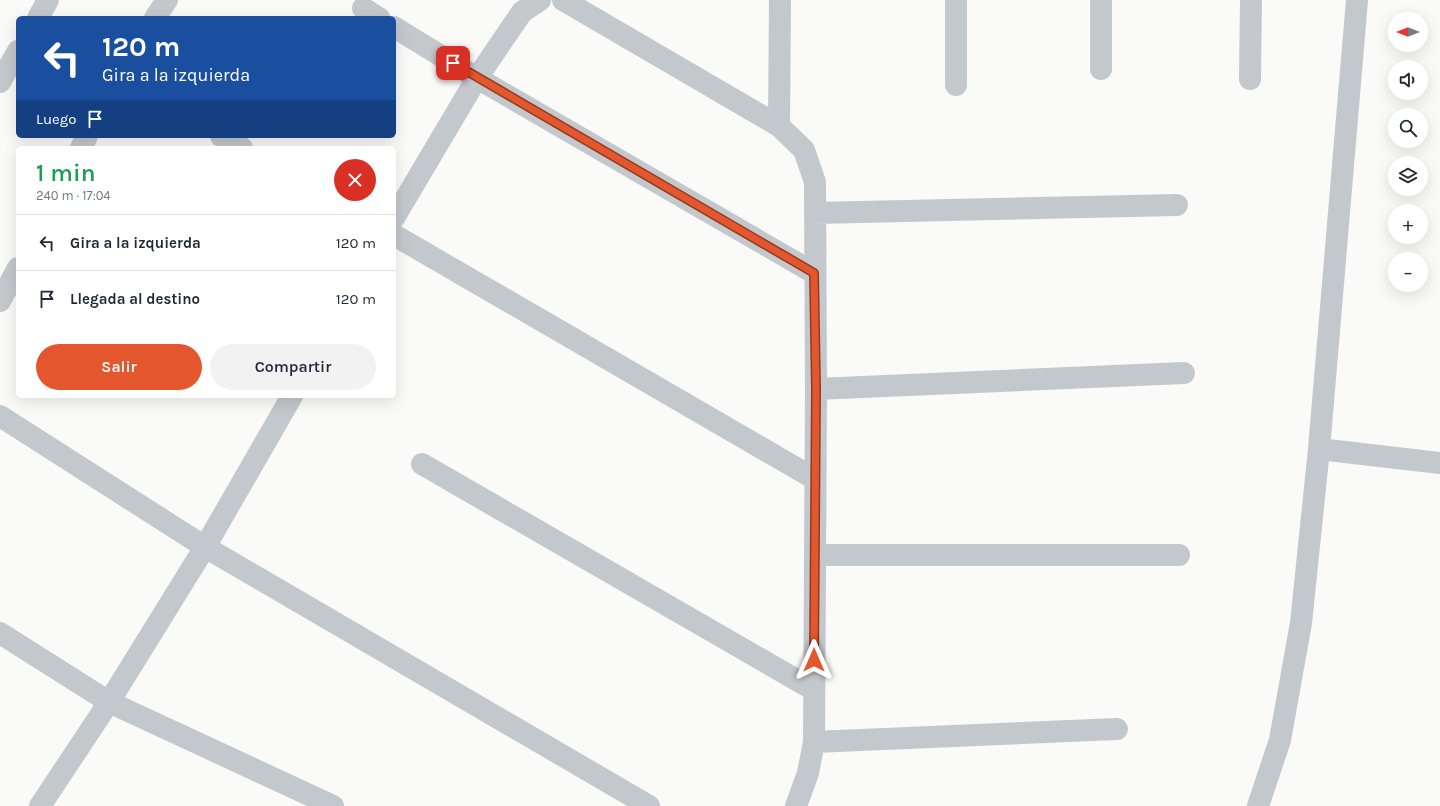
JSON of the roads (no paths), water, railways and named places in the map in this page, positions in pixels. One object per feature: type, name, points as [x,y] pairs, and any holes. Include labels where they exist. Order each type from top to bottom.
[{"type":"street","points":[[39,16],[48,0]]},
{"type":"street","points":[[396,215],[477,78],[522,12],[540,0]]},
{"type":"street","points":[[563,0],[779,126],[804,150],[815,182],[814,273],[816,389],[814,742],[808,773],[796,806]]},
{"type":"street","points":[[779,126],[780,0]]},
{"type":"street","points":[[956,0],[956,85]]},
{"type":"street","points":[[1101,0],[1101,69]]},
{"type":"street","points":[[1250,79],[1251,0]]},
{"type":"street","points":[[1258,806],[1280,740],[1302,623],[1319,449],[1357,0]]},
{"type":"street","points":[[396,28],[477,78],[814,273]]},
{"type":"street","points":[[0,82],[16,54]]},
{"type":"street","points":[[224,138],[238,146]]},
{"type":"street","points":[[815,213],[1177,205]]},
{"type":"street","points":[[396,236],[815,479]]},
{"type":"street","points":[[0,301],[16,272]]},
{"type":"street","points":[[816,389],[1184,373]]},
{"type":"street","points":[[40,806],[109,702],[205,547],[291,398]]},
{"type":"street","points":[[0,416],[205,547],[649,806]]},
{"type":"street","points":[[1319,449],[1440,463]]},
{"type":"street","points":[[422,464],[814,690]]},
{"type":"street","points":[[815,556],[1179,555]]},
{"type":"street","points":[[0,633],[109,702],[333,806]]},
{"type":"street","points":[[814,742],[1118,729]]}]
